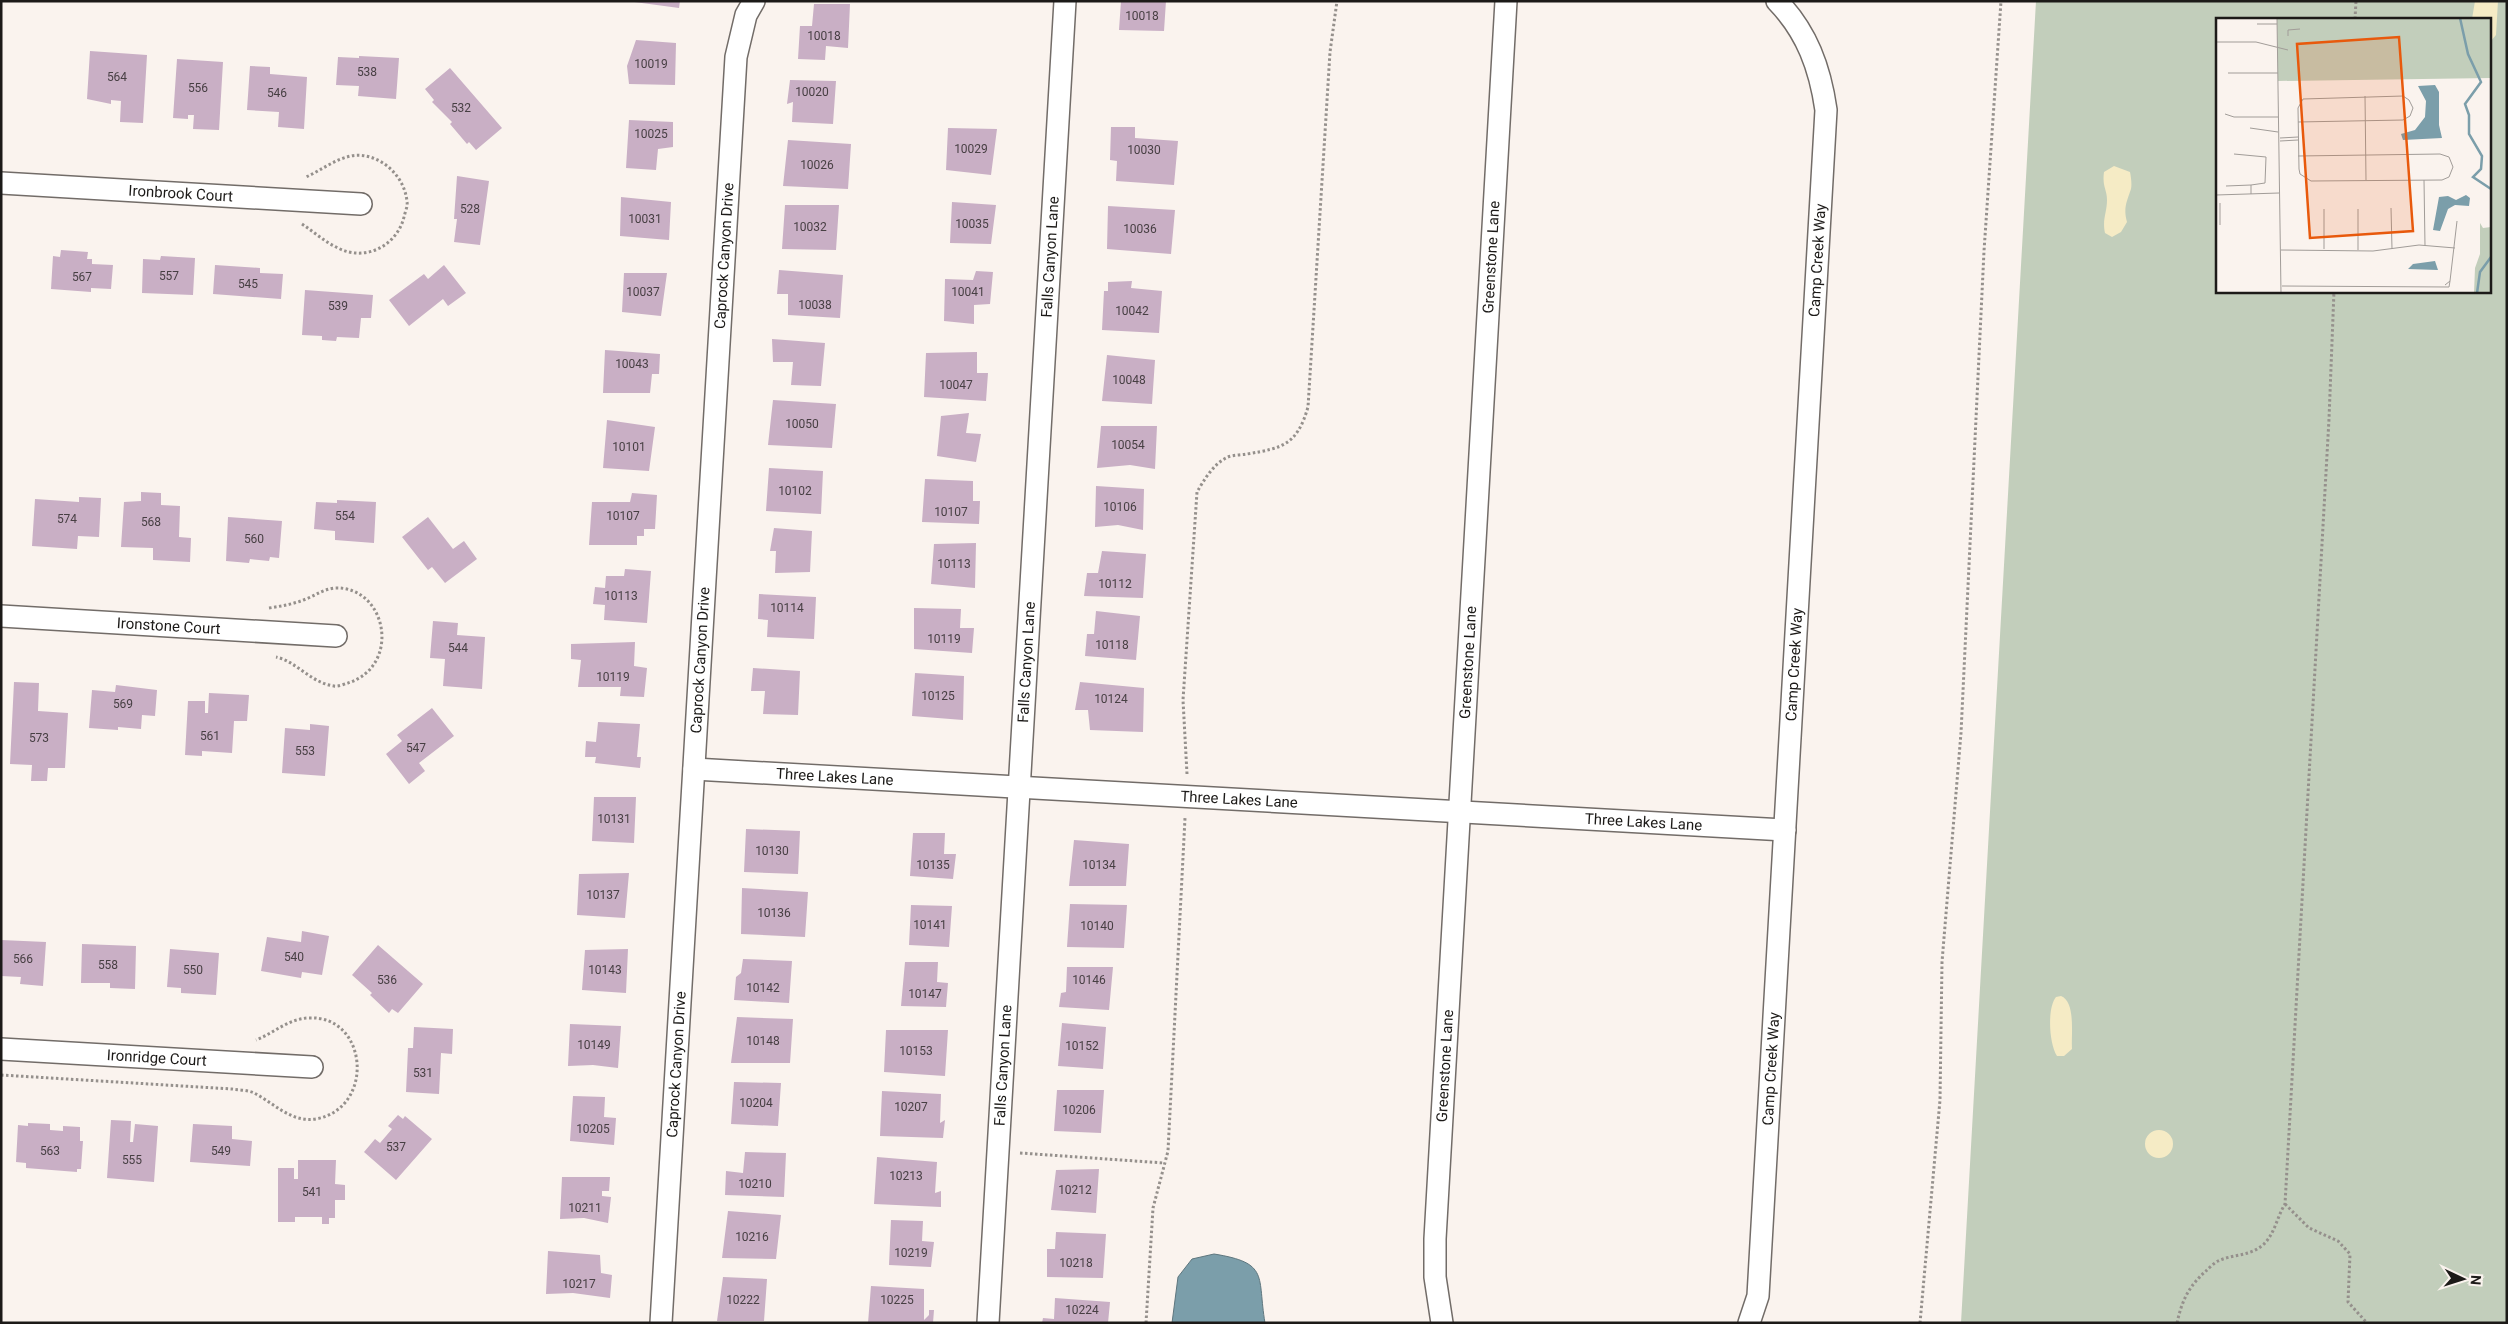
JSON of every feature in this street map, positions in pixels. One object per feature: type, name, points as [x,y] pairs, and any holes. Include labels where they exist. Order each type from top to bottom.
[{"type":"street","name":"Caprock Canyon Drive","points":[[661,1323],[736,57],[746,15],[754,1]]},
{"type":"street","name":"Falls Canyon Lane","points":[[988,1323],[1064,1]]},
{"type":"street","name":"Greenstone Lane","points":[[1442,1323],[1435,1277],[1435,1239],[1506,1]]},
{"type":"street","name":"Camp Creek Way","points":[[1749,1323],[1758,1296],[1826,110],[1822,83],[1815,60],[1802,33],[1782,7]]},
{"type":"street","name":"Ironbrook Court","points":[[1,183],[361,204]]},
{"type":"street","name":"Ironstone Court","points":[[1,616],[336,636]]},
{"type":"street","name":"Three Lakes Lane","points":[[694,768],[1785,830]]},
{"type":"street","name":"Ironridge Court","points":[[1,1050],[312,1067]]},
{"type":"path","points":[[1146,1323],[1153,1208],[1168,1151],[1187,765],[1182,700],[1198,492],[1206,477],[1227,457],[1280,449],[1290,443],[1304,424],[1308,407],[1330,52],[1337,1]]},
{"type":"path","points":[[1920,1323],[1940,1100],[1942,962],[1961,733],[1984,251],[2001,1]]},
{"type":"path","points":[[2355,18],[2356,1]]},
{"type":"path","points":[[2177,1323],[2182,1302],[2193,1282],[2217,1261],[2241,1256],[2263,1244],[2274,1230],[2276,1219],[2285,1204],[2329,419],[2334,292]]},
{"type":"path","points":[[998,1151],[1164,1163]]},
{"type":"path","points":[[2285,1204],[2309,1228],[2338,1241],[2350,1254],[2348,1302],[2367,1323]]},
{"type":"green space","points":[[2036,1],[2507,1],[2507,1323],[1961,1323]]},
{"type":"sand","points":[[2475,1],[2498,1],[2496,35],[2490,42],[2490,18],[2472,18]]},
{"type":"sand","points":[[2114,166],[2130,172],[2131,189],[2125,209],[2127,222],[2121,232],[2112,237],[2105,233],[2104,228],[2107,200],[2104,172]]},
{"type":"sand","points":[[2061,996],[2066,999],[2071,1012],[2072,1049],[2064,1056],[2057,1056],[2052,1043],[2050,1017],[2053,1002],[2056,997]]},
{"type":"sand","points":[[2159,1130],[2169,1134],[2173,1144],[2169,1154],[2159,1158],[2149,1154],[2145,1144],[2149,1134]]},
{"type":"water","points":[[1214,1254],[1244,1262],[1253,1267],[1258,1274],[1260,1283],[1265,1323],[1172,1323],[1178,1277],[1192,1259]]},
{"type":"building","points":[[627,1],[680,1],[679,8]]},
{"type":"building","points":[[1121,1],[1166,1],[1164,31],[1119,30]]},
{"type":"building","points":[[814,4],[850,4],[848,48],[826,46],[825,60],[798,59],[800,26],[812,26]]},
{"type":"building","points":[[636,40],[676,43],[675,85],[629,84],[627,66]]},
{"type":"building","points":[[90,51],[147,55],[143,123],[120,122],[121,101],[111,100],[111,104],[87,99]]},
{"type":"building","points":[[359,56],[399,58],[396,99],[358,96],[359,86],[336,85],[338,57],[359,58]]},
{"type":"building","points":[[177,59],[223,62],[219,130],[193,129],[194,115],[188,115],[188,119],[173,118]]},
{"type":"building","points":[[250,66],[270,67],[270,74],[307,77],[304,129],[278,127],[279,112],[247,110]]},
{"type":"building","points":[[450,68],[502,128],[476,150],[469,142],[467,144],[450,124],[452,122],[432,102],[434,100],[425,89]]},
{"type":"building","points":[[790,80],[836,81],[833,124],[792,122],[793,102],[787,104]]},
{"type":"building","points":[[629,120],[673,122],[673,147],[658,149],[656,170],[626,168]]},
{"type":"building","points":[[1111,127],[1135,127],[1135,138],[1178,141],[1174,185],[1116,181],[1117,161],[1110,160]]},
{"type":"building","points":[[948,128],[997,129],[991,175],[946,170]]},
{"type":"building","points":[[788,140],[851,144],[848,189],[783,186]]},
{"type":"building","points":[[457,176],[489,181],[480,245],[454,242],[457,219],[454,219]]},
{"type":"building","points":[[621,197],[671,202],[669,240],[620,236]]},
{"type":"building","points":[[952,202],[996,205],[991,244],[950,243]]},
{"type":"building","points":[[785,205],[839,205],[836,250],[782,249]]},
{"type":"building","points":[[1108,206],[1175,210],[1171,254],[1107,249]]},
{"type":"building","points":[[61,250],[88,252],[87,259],[92,259],[92,264],[113,265],[111,289],[91,288],[91,292],[51,289],[53,256],[60,257]]},
{"type":"building","points":[[161,256],[195,258],[193,295],[142,293],[143,259],[160,260]]},
{"type":"building","points":[[215,265],[260,268],[260,273],[283,274],[281,299],[213,294]]},
{"type":"building","points":[[444,265],[466,293],[448,306],[443,299],[409,326],[389,300],[424,274],[428,279]]},
{"type":"building","points":[[779,270],[843,275],[840,318],[788,315],[788,294],[777,294]]},
{"type":"building","points":[[976,271],[993,272],[990,304],[974,305],[974,324],[944,321],[945,279],[973,280]]},
{"type":"building","points":[[624,273],[667,273],[661,316],[622,312]]},
{"type":"building","points":[[1132,281],[1131,288],[1162,291],[1159,333],[1102,330],[1104,291],[1108,291],[1108,282]]},
{"type":"building","points":[[305,290],[373,295],[371,318],[361,318],[359,338],[337,337],[336,341],[322,340],[322,336],[302,335]]},
{"type":"building","points":[[772,339],[825,343],[821,386],[791,385],[793,362],[773,362]]},
{"type":"building","points":[[605,350],[660,354],[659,374],[652,374],[650,393],[603,393]]},
{"type":"building","points":[[977,352],[977,373],[988,373],[986,401],[924,397],[926,353]]},
{"type":"building","points":[[1107,355],[1155,360],[1152,404],[1102,401]]},
{"type":"building","points":[[773,400],[836,404],[832,448],[768,445]]},
{"type":"building","points":[[969,413],[966,433],[981,434],[976,462],[937,456],[941,416]]},
{"type":"building","points":[[607,420],[655,427],[649,471],[603,468]]},
{"type":"building","points":[[1101,426],[1157,426],[1155,469],[1130,465],[1097,468]]},
{"type":"building","points":[[769,468],[823,471],[821,514],[766,511]]},
{"type":"building","points":[[925,479],[973,481],[973,501],[980,501],[979,524],[922,522]]},
{"type":"building","points":[[1096,486],[1144,489],[1143,530],[1118,525],[1095,527]]},
{"type":"building","points":[[141,492],[161,493],[161,505],[180,506],[179,537],[191,538],[190,562],[153,560],[153,548],[121,547],[124,502],[141,501]]},
{"type":"building","points":[[632,493],[657,495],[655,529],[644,529],[644,536],[637,536],[637,545],[589,545],[592,502],[630,502]]},
{"type":"building","points":[[79,497],[101,498],[99,537],[78,536],[77,549],[32,546],[35,499],[79,502]]},
{"type":"building","points":[[337,500],[376,502],[374,543],[335,540],[335,531],[314,529],[316,502],[337,503]]},
{"type":"building","points":[[228,517],[282,521],[279,558],[270,557],[269,561],[250,559],[249,563],[226,561]]},
{"type":"building","points":[[428,517],[453,549],[464,541],[477,559],[445,583],[432,567],[428,570],[402,537]]},
{"type":"building","points":[[774,528],[812,531],[810,572],[775,573],[776,551],[770,551]]},
{"type":"building","points":[[976,543],[975,588],[931,584],[934,544]]},
{"type":"building","points":[[1102,551],[1146,554],[1143,598],[1084,596],[1087,573],[1098,573]]},
{"type":"building","points":[[625,569],[651,571],[647,623],[604,620],[605,605],[593,604],[595,587],[605,588],[606,576],[624,576]]},
{"type":"building","points":[[759,594],[816,597],[814,639],[767,637],[768,620],[758,619]]},
{"type":"building","points":[[914,608],[961,609],[960,628],[974,628],[972,653],[914,649]]},
{"type":"building","points":[[1096,611],[1140,616],[1136,660],[1085,656],[1087,634],[1094,634]]},
{"type":"building","points":[[433,621],[458,623],[457,635],[485,637],[482,689],[443,686],[445,659],[430,658]]},
{"type":"building","points":[[635,642],[634,666],[647,668],[644,697],[620,696],[621,687],[578,687],[581,660],[571,659],[571,644]]},
{"type":"building","points":[[753,668],[800,671],[798,715],[763,714],[765,691],[751,691]]},
{"type":"building","points":[[915,673],[964,676],[963,720],[912,716]]},
{"type":"building","points":[[14,682],[39,683],[38,711],[68,713],[65,768],[48,768],[47,781],[31,781],[32,765],[10,764]]},
{"type":"building","points":[[1080,682],[1144,688],[1143,732],[1090,730],[1088,710],[1075,710]]},
{"type":"building","points":[[116,685],[157,690],[155,716],[142,715],[141,729],[118,727],[118,730],[89,728],[92,690],[115,692]]},
{"type":"building","points":[[209,693],[249,695],[247,721],[234,721],[232,753],[202,751],[202,756],[185,755],[188,701],[205,701],[205,713],[208,713]]},
{"type":"building","points":[[432,708],[454,736],[419,763],[425,771],[409,784],[386,754],[402,741],[397,735]]},
{"type":"building","points":[[598,722],[640,724],[637,757],[641,757],[640,768],[595,763],[596,757],[585,757],[586,741],[596,742]]},
{"type":"building","points":[[310,724],[329,726],[325,776],[282,773],[285,728],[310,730]]},
{"type":"building","points":[[594,797],[636,797],[634,843],[592,841]]},
{"type":"building","points":[[746,829],[800,831],[798,874],[744,872]]},
{"type":"building","points":[[913,833],[945,833],[944,854],[956,854],[953,879],[910,876]]},
{"type":"building","points":[[1074,840],[1129,844],[1126,886],[1069,886]]},
{"type":"building","points":[[629,873],[625,918],[577,915],[579,874]]},
{"type":"building","points":[[742,888],[808,892],[805,937],[741,934]]},
{"type":"building","points":[[1070,904],[1127,905],[1124,948],[1067,947]]},
{"type":"building","points":[[911,905],[952,906],[949,947],[909,945]]},
{"type":"building","points":[[302,931],[329,936],[322,975],[302,972],[301,978],[261,971],[267,937],[301,942]]},
{"type":"building","points":[[1,940],[46,942],[43,986],[20,984],[21,977],[1,976]]},
{"type":"building","points":[[82,944],[136,946],[135,989],[110,988],[110,983],[81,983]]},
{"type":"building","points":[[378,945],[423,984],[398,1013],[392,1009],[389,1013],[370,995],[372,993],[352,975]]},
{"type":"building","points":[[170,949],[219,953],[216,995],[181,993],[181,988],[167,987]]},
{"type":"building","points":[[628,949],[626,993],[582,990],[585,950]]},
{"type":"building","points":[[743,959],[792,961],[789,1003],[734,1000],[736,977],[741,973]]},
{"type":"building","points":[[905,962],[938,962],[937,982],[948,983],[946,1007],[901,1006]]},
{"type":"building","points":[[1067,967],[1113,967],[1109,1010],[1059,1007],[1061,993],[1066,992]]},
{"type":"building","points":[[737,1017],[793,1019],[790,1063],[731,1063]]},
{"type":"building","points":[[1062,1023],[1106,1027],[1103,1069],[1058,1066]]},
{"type":"building","points":[[570,1024],[621,1026],[618,1068],[593,1065],[568,1066]]},
{"type":"building","points":[[414,1027],[453,1029],[452,1054],[441,1053],[439,1094],[406,1092],[408,1048],[413,1048]]},
{"type":"building","points":[[886,1030],[948,1030],[945,1076],[884,1072]]},
{"type":"building","points":[[734,1082],[781,1083],[778,1126],[731,1124]]},
{"type":"building","points":[[1057,1090],[1104,1090],[1101,1133],[1054,1131]]},
{"type":"building","points":[[882,1091],[941,1094],[940,1123],[945,1120],[943,1138],[880,1136]]},
{"type":"building","points":[[573,1096],[605,1097],[604,1117],[616,1118],[614,1145],[570,1141]]},
{"type":"building","points":[[398,1115],[403,1119],[405,1116],[432,1139],[396,1180],[364,1152],[375,1139],[380,1143],[392,1129],[388,1126]]},
{"type":"building","points":[[111,1120],[131,1121],[130,1142],[133,1142],[135,1124],[158,1126],[154,1182],[107,1178]]},
{"type":"building","points":[[28,1123],[50,1124],[50,1130],[63,1131],[63,1126],[80,1127],[80,1141],[83,1141],[81,1169],[77,1169],[77,1172],[26,1168],[26,1163],[16,1162],[18,1125],[28,1126]]},
{"type":"building","points":[[193,1124],[232,1126],[232,1139],[252,1141],[250,1166],[190,1162]]},
{"type":"building","points":[[745,1152],[786,1153],[784,1197],[725,1195],[726,1171],[743,1173]]},
{"type":"building","points":[[877,1157],[937,1162],[935,1193],[941,1191],[941,1207],[874,1204]]},
{"type":"building","points":[[298,1160],[336,1160],[335,1184],[345,1185],[345,1200],[335,1200],[335,1218],[329,1218],[329,1224],[322,1224],[322,1217],[295,1217],[295,1222],[278,1222],[278,1168],[294,1168],[294,1179],[298,1179]]},
{"type":"building","points":[[1099,1169],[1096,1213],[1051,1210],[1056,1170]]},
{"type":"building","points":[[562,1177],[610,1177],[609,1191],[602,1191],[602,1196],[611,1197],[608,1223],[584,1218],[560,1219]]},
{"type":"building","points":[[728,1211],[781,1215],[776,1259],[722,1258]]},
{"type":"building","points":[[891,1220],[923,1221],[922,1241],[934,1242],[931,1267],[889,1265]]},
{"type":"building","points":[[1056,1232],[1106,1234],[1103,1278],[1047,1277],[1047,1249],[1055,1249]]},
{"type":"building","points":[[548,1251],[600,1255],[601,1273],[612,1275],[610,1298],[573,1293],[546,1294]]},
{"type":"building","points":[[723,1277],[767,1279],[764,1321],[717,1321]]},
{"type":"building","points":[[871,1286],[924,1289],[924,1320],[929,1315],[929,1310],[934,1310],[933,1323],[868,1323]]},
{"type":"building","points":[[1055,1298],[1110,1302],[1108,1323],[1042,1323],[1043,1318],[1054,1319]]}]
